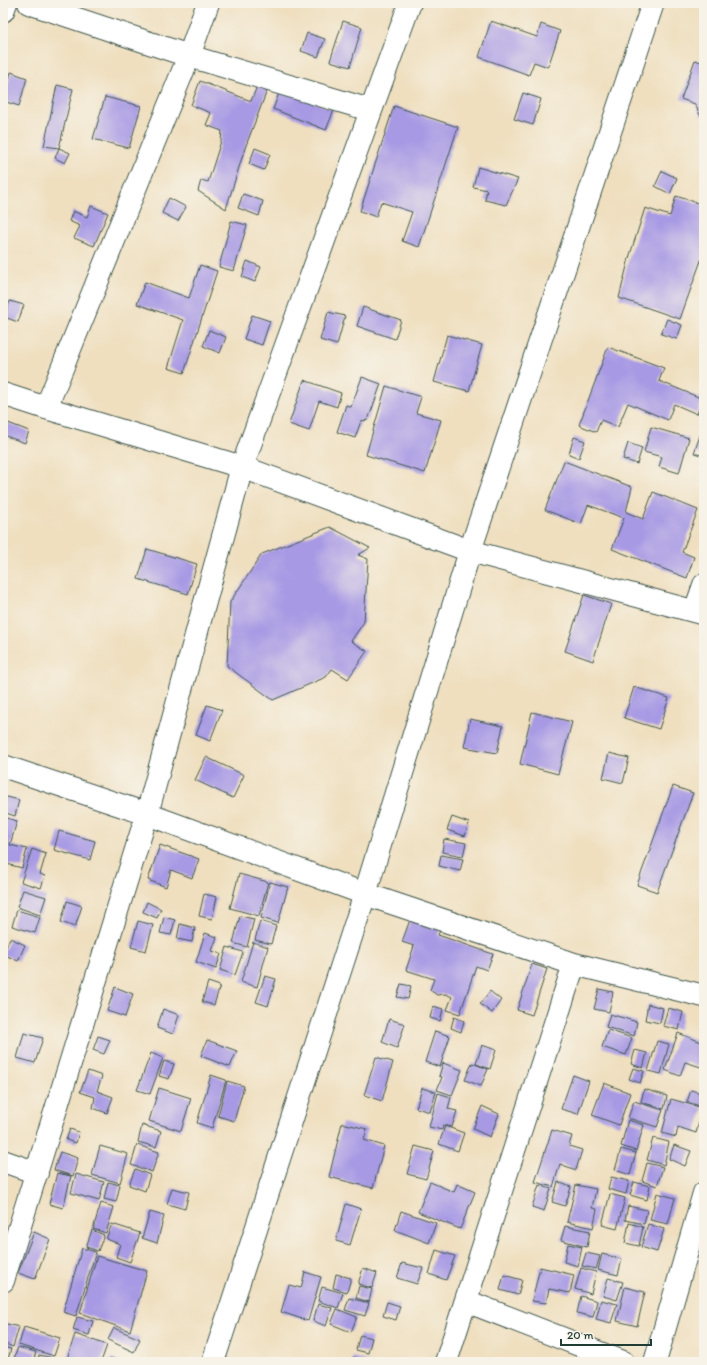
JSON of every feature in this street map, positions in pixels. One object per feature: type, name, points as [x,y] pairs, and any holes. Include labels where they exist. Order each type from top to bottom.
[{"type":"street","points":[[3,11],[6,3]]},
{"type":"street","points":[[29,3],[189,56],[370,110]]},
{"type":"street","points":[[46,408],[189,56],[208,3]]},
{"type":"street","points":[[3,1281],[147,814],[242,467],[410,3]]},
{"type":"street","points":[[213,1362],[365,894],[470,551],[653,3]]},
{"type":"street","points":[[3,394],[242,467],[470,551],[700,612],[704,585]]},
{"type":"street","points":[[3,766],[147,814],[365,894],[574,964],[704,996]]},
{"type":"street","points":[[446,1362],[574,964]]},
{"type":"street","points":[[3,1161],[37,1173]]},
{"type":"street","points":[[655,1362],[704,1192]]},
{"type":"street","points":[[466,1301],[623,1362]]},
{"type":"building","points":[[343,21],[362,27],[350,67],[330,61]]},
{"type":"building","points":[[491,21],[537,37],[541,24],[560,31],[548,67],[534,62],[529,75],[479,57]]},
{"type":"building","points":[[307,33],[325,39],[318,57],[301,51]]},
{"type":"building","points":[[695,60],[704,63],[704,117],[700,115],[695,104],[681,99]]},
{"type":"building","points":[[11,72],[27,78],[19,106],[3,101]]},
{"type":"building","points":[[200,81],[251,101],[258,84],[268,88],[245,148],[226,209],[198,191],[201,180],[208,182],[221,141],[222,131],[206,125],[211,113],[191,105]]},
{"type":"building","points":[[57,85],[73,89],[59,148],[44,146]]},
{"type":"building","points":[[281,88],[334,110],[326,130],[273,109]]},
{"type":"building","points":[[523,93],[541,99],[533,125],[514,119]]},
{"type":"building","points":[[105,97],[141,106],[129,148],[93,139]]},
{"type":"building","points":[[394,106],[458,127],[419,247],[402,241],[412,212],[381,202],[376,217],[360,211]]},
{"type":"building","points":[[59,148],[70,153],[65,163],[55,158]]},
{"type":"building","points":[[255,148],[270,154],[264,170],[249,164]]},
{"type":"building","points":[[478,167],[518,179],[506,205],[485,200],[487,190],[473,187]]},
{"type":"building","points":[[662,171],[677,178],[670,194],[655,186]]},
{"type":"building","points":[[243,194],[263,201],[259,216],[238,208]]},
{"type":"building","points":[[676,196],[704,205],[704,252],[680,319],[619,298],[629,258],[645,208],[670,216]]},
{"type":"building","points":[[169,198],[186,207],[178,221],[162,213]]},
{"type":"building","points":[[91,206],[108,213],[94,246],[74,238],[80,226],[69,221],[73,211],[87,217]]},
{"type":"building","points":[[231,221],[247,225],[234,271],[219,267]]},
{"type":"building","points":[[247,261],[261,267],[255,282],[242,277]]},
{"type":"building","points":[[200,265],[217,271],[184,373],[168,368],[183,320],[137,304],[145,282],[189,298]]},
{"type":"building","points":[[10,301],[24,305],[18,322],[4,317]]},
{"type":"building","points":[[363,307],[401,320],[395,339],[357,326]]},
{"type":"building","points":[[328,312],[345,316],[337,345],[320,340]]},
{"type":"building","points":[[252,315],[270,321],[262,345],[244,339]]},
{"type":"building","points":[[667,319],[682,325],[677,339],[661,334]]},
{"type":"building","points":[[209,330],[226,337],[220,353],[203,346]]},
{"type":"building","points":[[447,335],[482,345],[469,391],[434,382]]},
{"type":"building","points":[[608,347],[664,368],[659,381],[703,399],[697,414],[674,404],[668,420],[628,403],[618,427],[601,420],[596,432],[579,425]]},
{"type":"building","points":[[362,377],[381,384],[368,420],[361,421],[355,438],[337,432],[346,405],[351,407]]},
{"type":"building","points":[[304,380],[341,393],[337,407],[319,401],[309,431],[289,424]]},
{"type":"building","points":[[386,386],[421,397],[416,413],[441,420],[425,473],[366,455]]},
{"type":"building","points":[[3,421],[29,431],[25,443],[3,435]]},
{"type":"building","points":[[704,424],[704,456],[694,453]]},
{"type":"building","points":[[651,427],[689,438],[679,473],[659,467],[662,457],[644,452]]},
{"type":"building","points":[[574,437],[585,441],[579,458],[569,454]]},
{"type":"building","points":[[628,443],[642,448],[637,464],[623,459]]},
{"type":"building","points":[[564,461],[632,487],[626,512],[643,519],[653,492],[698,510],[682,552],[694,557],[687,578],[612,549],[624,518],[588,505],[581,524],[545,510]]},
{"type":"building","points":[[330,527],[370,548],[358,555],[368,559],[364,622],[351,641],[367,651],[348,679],[332,669],[326,677],[273,700],[227,666],[230,602],[262,554]]},
{"type":"building","points":[[147,549],[197,564],[188,594],[138,579]]},
{"type":"building","points":[[584,595],[611,604],[593,661],[565,651]]},
{"type":"building","points":[[634,687],[669,698],[659,729],[624,718]]},
{"type":"building","points":[[207,705],[222,710],[210,741],[196,735]]},
{"type":"building","points":[[532,712],[572,722],[558,774],[520,764]]},
{"type":"building","points":[[470,719],[503,726],[497,753],[464,747]]},
{"type":"building","points":[[609,753],[629,758],[623,783],[603,778]]},
{"type":"building","points":[[206,757],[244,775],[233,798],[195,780]]},
{"type":"building","points":[[673,786],[693,793],[657,892],[637,885]]},
{"type":"building","points":[[3,796],[19,800],[15,816],[3,812]]},
{"type":"building","points":[[3,817],[17,821],[10,845],[27,849],[22,868],[3,863]]},
{"type":"building","points":[[452,817],[469,823],[465,836],[447,830]]},
{"type":"building","points":[[59,831],[95,841],[90,860],[54,850]]},
{"type":"building","points":[[444,839],[466,843],[463,856],[442,852]]},
{"type":"building","points":[[160,845],[199,859],[192,878],[171,870],[166,887],[148,880]]},
{"type":"building","points":[[32,849],[46,854],[40,874],[45,876],[41,888],[21,882]]},
{"type":"building","points":[[441,855],[463,859],[460,871],[439,866]]},
{"type":"building","points":[[239,874],[268,882],[259,916],[230,908]]},
{"type":"building","points":[[270,882],[288,887],[278,923],[261,918]]},
{"type":"building","points":[[23,890],[46,897],[40,915],[17,907]]},
{"type":"building","points":[[204,894],[217,897],[212,919],[199,916]]},
{"type":"building","points":[[67,901],[82,906],[75,927],[61,922]]},
{"type":"building","points":[[147,902],[161,909],[157,918],[143,912]]},
{"type":"building","points":[[17,910],[40,917],[35,933],[12,926]]},
{"type":"building","points":[[240,916],[254,919],[247,947],[233,943]]},
{"type":"building","points":[[164,917],[175,920],[171,935],[160,933]]},
{"type":"building","points":[[411,917],[441,928],[438,935],[493,954],[487,970],[476,966],[460,1014],[447,1010],[452,997],[446,994],[437,995],[430,990],[434,979],[406,970],[414,946],[402,942]]},
{"type":"building","points":[[138,921],[153,925],[146,951],[131,947]]},
{"type":"building","points":[[260,921],[276,926],[271,944],[255,940]]},
{"type":"building","points":[[180,924],[195,928],[192,942],[177,939]]},
{"type":"building","points":[[205,933],[217,937],[212,951],[221,954],[216,969],[196,962]]},
{"type":"building","points":[[10,938],[25,945],[18,961],[3,954]]},
{"type":"building","points":[[253,942],[268,947],[257,987],[241,982]]},
{"type":"building","points":[[227,947],[243,952],[235,975],[220,970]]},
{"type":"building","points":[[532,964],[547,969],[532,1015],[517,1010]]},
{"type":"building","points":[[265,976],[276,979],[268,1006],[256,1002]]},
{"type":"building","points":[[208,982],[220,986],[214,1005],[202,1002]]},
{"type":"building","points":[[401,984],[411,986],[408,999],[397,997]]},
{"type":"building","points":[[115,987],[133,994],[125,1017],[107,1011]]},
{"type":"building","points":[[599,989],[613,992],[609,1012],[594,1009]]},
{"type":"building","points":[[490,991],[501,1000],[492,1013],[480,1004]]},
{"type":"building","points":[[648,1004],[663,1008],[660,1023],[645,1020]]},
{"type":"building","points":[[433,1006],[443,1009],[440,1021],[430,1018]]},
{"type":"building","points":[[668,1008],[683,1012],[679,1030],[663,1026]]},
{"type":"building","points":[[163,1009],[179,1015],[173,1034],[157,1028]]},
{"type":"building","points":[[610,1014],[637,1022],[634,1036],[606,1027]]},
{"type":"building","points":[[454,1017],[464,1021],[461,1032],[451,1028]]},
{"type":"building","points":[[389,1019],[405,1024],[397,1048],[382,1042]]},
{"type":"building","points":[[608,1030],[632,1038],[626,1055],[602,1047]]},
{"type":"building","points":[[435,1031],[450,1036],[440,1067],[425,1062]]},
{"type":"building","points":[[24,1033],[43,1038],[35,1063],[17,1058]]},
{"type":"building","points":[[678,1033],[704,1043],[704,1068],[685,1062],[680,1076],[665,1070]]},
{"type":"building","points":[[98,1036],[110,1040],[104,1054],[93,1050]]},
{"type":"building","points":[[207,1040],[237,1051],[230,1067],[201,1056]]},
{"type":"building","points":[[657,1041],[669,1044],[661,1074],[648,1071]]},
{"type":"building","points":[[482,1045],[496,1050],[490,1069],[476,1064]]},
{"type":"building","points":[[635,1050],[647,1053],[643,1068],[631,1064]]},
{"type":"building","points":[[151,1053],[163,1058],[150,1094],[137,1090]]},
{"type":"building","points":[[376,1057],[393,1062],[382,1101],[364,1095]]},
{"type":"building","points":[[164,1061],[174,1064],[169,1079],[159,1076]]},
{"type":"building","points":[[443,1063],[462,1070],[452,1095],[437,1090],[442,1077],[439,1076]]},
{"type":"building","points":[[472,1063],[488,1069],[481,1086],[465,1080]]},
{"type":"building","points":[[633,1068],[644,1071],[640,1083],[629,1079]]},
{"type":"building","points":[[88,1071],[102,1076],[97,1091],[113,1097],[107,1113],[93,1108],[95,1097],[80,1092]]},
{"type":"building","points":[[211,1075],[226,1080],[212,1128],[197,1123]]},
{"type":"building","points":[[573,1075],[589,1081],[578,1114],[561,1109]]},
{"type":"building","points":[[227,1081],[244,1086],[234,1121],[218,1116]]},
{"type":"building","points":[[604,1083],[630,1093],[619,1125],[592,1115]]},
{"type":"building","points":[[159,1088],[191,1098],[181,1131],[149,1121]]},
{"type":"building","points":[[422,1088],[436,1092],[430,1112],[416,1108]]},
{"type":"building","points":[[644,1089],[667,1096],[664,1109],[641,1102]]},
{"type":"building","points":[[691,1090],[704,1094],[703,1107],[687,1102]]},
{"type":"building","points":[[438,1093],[451,1097],[448,1109],[457,1111],[452,1127],[443,1125],[442,1130],[429,1127]]},
{"type":"building","points":[[671,1099],[703,1108],[696,1133],[678,1127],[676,1137],[662,1133]]},
{"type":"building","points":[[634,1101],[663,1110],[657,1127],[628,1118]]},
{"type":"building","points":[[482,1106],[499,1114],[490,1137],[473,1129]]},
{"type":"building","points":[[628,1120],[644,1125],[636,1151],[621,1146]]},
{"type":"building","points":[[342,1123],[367,1129],[364,1140],[384,1146],[373,1188],[329,1177]]},
{"type":"building","points":[[142,1125],[161,1131],[156,1147],[138,1142]]},
{"type":"building","points":[[445,1126],[464,1133],[458,1151],[439,1144]]},
{"type":"building","points":[[70,1129],[79,1132],[76,1143],[66,1140]]},
{"type":"building","points":[[552,1130],[572,1136],[569,1146],[582,1150],[576,1170],[560,1164],[553,1187],[535,1182]]},
{"type":"building","points":[[653,1138],[669,1142],[664,1165],[647,1160]]},
{"type":"building","points":[[137,1145],[159,1152],[152,1172],[131,1165]]},
{"type":"building","points":[[674,1145],[691,1151],[685,1166],[669,1159]]},
{"type":"building","points":[[100,1146],[128,1154],[120,1183],[92,1175]]},
{"type":"building","points":[[415,1146],[434,1151],[426,1179],[407,1174]]},
{"type":"building","points":[[621,1149],[636,1153],[630,1175],[615,1170]]},
{"type":"building","points":[[60,1152],[78,1158],[73,1176],[54,1170]]},
{"type":"building","points":[[647,1163],[663,1167],[657,1186],[642,1181]]},
{"type":"building","points":[[135,1169],[150,1175],[145,1191],[129,1185]]},
{"type":"building","points":[[57,1173],[71,1176],[63,1208],[49,1204]]},
{"type":"building","points":[[76,1174],[104,1182],[99,1201],[71,1193]]},
{"type":"building","points":[[611,1177],[629,1181],[626,1194],[608,1189]]},
{"type":"building","points":[[108,1182],[120,1185],[116,1202],[104,1199]]},
{"type":"building","points":[[430,1182],[454,1192],[457,1184],[475,1192],[460,1229],[418,1212]]},
{"type":"building","points":[[558,1182],[571,1187],[565,1206],[552,1202]]},
{"type":"building","points":[[634,1182],[650,1186],[647,1200],[630,1195]]},
{"type":"building","points":[[539,1185],[551,1189],[544,1211],[532,1207]]},
{"type":"building","points":[[576,1185],[596,1189],[592,1208],[597,1209],[593,1228],[567,1222]]},
{"type":"building","points":[[172,1188],[189,1192],[185,1209],[167,1204]]},
{"type":"building","points":[[657,1193],[675,1198],[668,1224],[650,1220]]},
{"type":"building","points":[[610,1194],[625,1198],[617,1229],[602,1225]]},
{"type":"building","points":[[101,1203],[114,1207],[106,1233],[93,1229]]},
{"type":"building","points":[[346,1204],[361,1209],[350,1245],[336,1241]]},
{"type":"building","points":[[628,1206],[647,1210],[644,1224],[625,1220]]},
{"type":"building","points":[[401,1211],[436,1223],[429,1243],[395,1230]]},
{"type":"building","points":[[150,1212],[164,1216],[157,1243],[142,1238]]},
{"type":"building","points":[[629,1223],[643,1227],[639,1246],[625,1243]]},
{"type":"building","points":[[112,1224],[140,1233],[130,1262],[116,1257],[120,1244],[106,1239]]},
{"type":"building","points":[[648,1224],[664,1229],[657,1252],[641,1247]]},
{"type":"building","points":[[565,1226],[590,1231],[587,1247],[561,1240]]},
{"type":"building","points":[[92,1230],[104,1235],[98,1251],[86,1247]]},
{"type":"building","points":[[34,1232],[50,1239],[35,1279],[18,1273]]},
{"type":"building","points":[[568,1244],[582,1247],[578,1266],[564,1262]]},
{"type":"building","points":[[82,1248],[96,1252],[76,1316],[63,1312]]},
{"type":"building","points":[[436,1250],[455,1256],[446,1280],[429,1274]]},
{"type":"building","points":[[586,1253],[600,1256],[596,1269],[582,1266]]},
{"type":"building","points":[[602,1254],[622,1259],[618,1275],[598,1270]]},
{"type":"building","points":[[97,1256],[147,1271],[130,1331],[80,1313]]},
{"type":"building","points":[[402,1263],[423,1268],[417,1284],[397,1278]]},
{"type":"building","points":[[540,1267],[574,1275],[570,1293],[549,1289],[546,1303],[532,1301]]},
{"type":"building","points":[[363,1268],[377,1273],[372,1288],[358,1284]]},
{"type":"building","points":[[581,1268],[596,1272],[591,1294],[575,1289]]},
{"type":"building","points":[[305,1272],[321,1277],[308,1321],[281,1312],[289,1285],[301,1288]]},
{"type":"building","points":[[336,1274],[351,1278],[347,1292],[333,1288]]},
{"type":"building","points":[[504,1275],[522,1280],[518,1295],[500,1290]]},
{"type":"building","points":[[704,1277],[704,1288],[700,1287]]},
{"type":"building","points":[[608,1278],[623,1282],[617,1300],[603,1296]]},
{"type":"building","points":[[359,1286],[372,1289],[369,1302],[356,1298]]},
{"type":"building","points":[[322,1287],[343,1293],[338,1308],[318,1301]]},
{"type":"building","points":[[625,1287],[645,1292],[637,1326],[617,1321]]},
{"type":"building","points":[[581,1296],[597,1301],[593,1317],[577,1313]]},
{"type":"building","points":[[349,1298],[369,1303],[365,1316],[345,1310]]},
{"type":"building","points":[[601,1300],[617,1304],[611,1323],[596,1319]]},
{"type":"building","points":[[387,1302],[400,1306],[396,1320],[383,1316]]},
{"type":"building","points":[[318,1304],[332,1308],[326,1326],[313,1321]]},
{"type":"building","points":[[337,1309],[357,1317],[351,1332],[331,1324]]},
{"type":"building","points":[[77,1317],[93,1321],[89,1335],[73,1330]]},
{"type":"building","points":[[3,1323],[19,1327],[13,1347],[3,1343]]},
{"type":"building","points":[[24,1327],[60,1338],[54,1356],[19,1345]]},
{"type":"building","points":[[114,1328],[140,1339],[134,1352],[108,1340]]},
{"type":"building","points":[[75,1334],[107,1345],[101,1362],[61,1362],[63,1357],[67,1359]]},
{"type":"building","points":[[360,1335],[372,1338],[368,1353],[356,1350]]},
{"type":"building","points":[[3,1347],[11,1349],[7,1362],[3,1362]]},
{"type":"building","points":[[18,1347],[36,1352],[33,1362],[13,1362]]},
{"type":"building","points":[[39,1355],[53,1358],[52,1362],[38,1362]]},
{"type":"building","points":[[353,1357],[369,1362],[352,1362]]},
{"type":"building","points":[[110,1358],[123,1362],[109,1362]]}]
